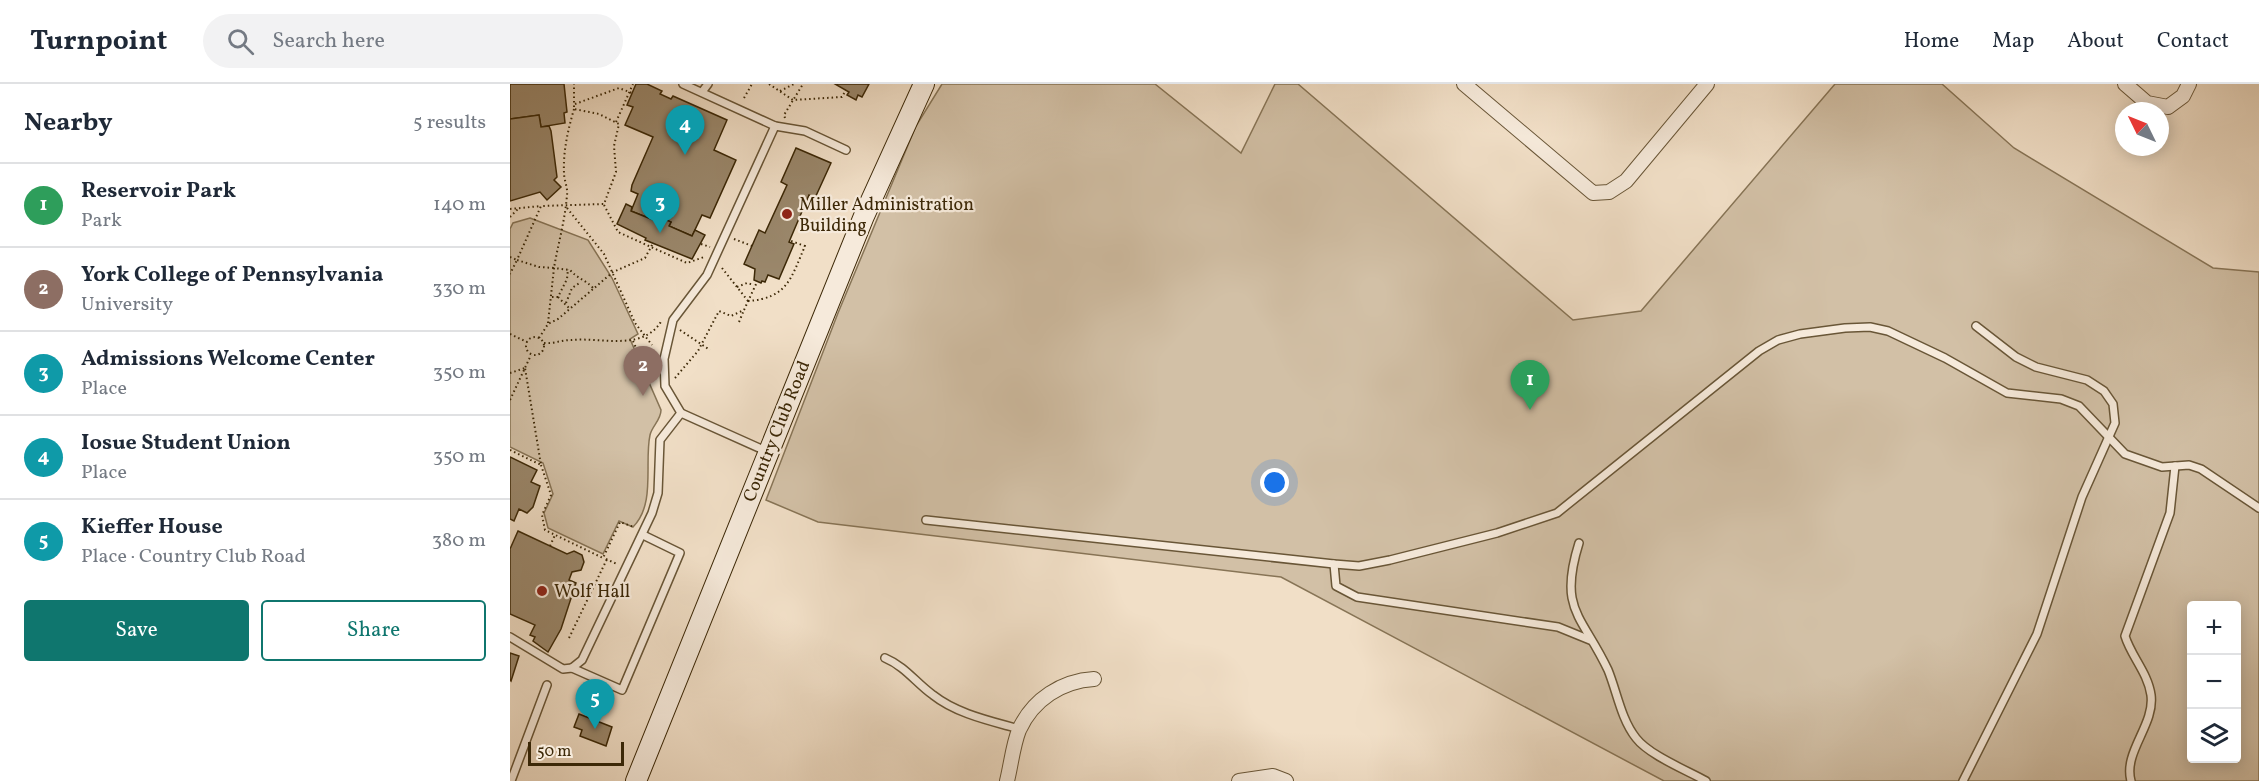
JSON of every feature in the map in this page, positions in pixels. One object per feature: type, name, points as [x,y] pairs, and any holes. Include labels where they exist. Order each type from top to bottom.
[{"type":"main road","name":"Country Club Road","points":[[636,781],[864,216],[924,84]]},
{"type":"street","points":[[1464,84],[1593,193],[1610,192],[1626,181],[1707,84]]},
{"type":"street","points":[[2125,84],[2147,103],[2168,107],[2183,96],[2188,84]]},
{"type":"street","points":[[1007,781],[1019,729],[1052,691],[1079,680],[1094,679]]},
{"type":"street","points":[[1239,781],[1273,776],[1286,781]]},
{"type":"lane","points":[[683,84],[775,126],[805,131],[846,150]]},
{"type":"lane","points":[[702,92],[708,84]]},
{"type":"lane","points":[[768,452],[681,413],[668,393],[664,379],[664,359],[668,334],[678,313],[707,275],[775,126]]},
{"type":"lane","points":[[1963,781],[2037,634],[2082,497],[2115,423],[2113,404],[2104,391],[2087,380],[2036,367],[2016,357],[1976,326]]},
{"type":"lane","points":[[926,520],[1334,564],[1359,566],[1390,560],[1497,533],[1557,513],[1758,351],[1778,340],[1800,334],[1870,327],[1888,331],[1936,353],[2007,393],[2061,399],[2079,406],[2125,454],[2162,467],[2189,465],[2201,469],[2259,508]]},
{"type":"lane","points":[[572,668],[582,660],[642,536],[657,493],[660,440],[681,413]]},
{"type":"lane","points":[[2131,781],[2129,774],[2135,748],[2151,713],[2151,695],[2139,664],[2130,653],[2125,636],[2170,513],[2175,466]]},
{"type":"lane","points":[[510,637],[558,667],[572,668],[622,690],[680,553],[642,536]]},
{"type":"lane","points":[[1580,543],[1572,564],[1572,604],[1607,670],[1636,738],[1646,747],[1706,781]]},
{"type":"lane","points":[[1334,564],[1336,586],[1358,597],[1558,627],[1590,640]]},
{"type":"lane","points":[[885,658],[907,669],[933,695],[949,705],[1019,729]]},
{"type":"lane","points":[[511,781],[547,685]]},
{"type":"path","points":[[548,324],[554,268],[562,239],[566,207],[566,138],[575,104],[574,84]]},
{"type":"path","points":[[616,122],[633,84]]},
{"type":"path","points":[[746,99],[752,84]]},
{"type":"path","points":[[769,84],[793,100],[842,97],[846,90]]},
{"type":"path","points":[[780,91],[794,84]]},
{"type":"path","points":[[785,118],[803,84]]},
{"type":"path","points":[[575,104],[619,88],[631,92]]},
{"type":"path","points":[[574,109],[599,114],[616,122],[620,127],[614,146],[616,172],[604,204],[618,232],[687,263],[706,256],[701,266]]},
{"type":"path","points":[[510,209],[604,204]]},
{"type":"path","points":[[510,274],[541,206]]},
{"type":"path","points":[[566,207],[593,239],[613,272],[644,335],[652,345]]},
{"type":"path","points":[[510,217],[520,208]]},
{"type":"path","points":[[734,239],[752,246]]},
{"type":"path","points":[[748,301],[764,300],[788,286],[805,246],[791,241],[790,243]]},
{"type":"path","points":[[539,338],[548,324],[570,309],[613,272],[645,258],[652,243]]},
{"type":"path","points":[[701,244],[712,248]]},
{"type":"path","points":[[510,257],[532,266],[568,269],[593,288]]},
{"type":"path","points":[[721,266],[748,301]]},
{"type":"path","points":[[558,297],[567,279],[568,269]]},
{"type":"path","points":[[566,303],[572,288],[583,280]]},
{"type":"path","points":[[737,287],[747,283],[756,283],[739,322]]},
{"type":"path","points":[[552,297],[558,297],[570,309]]},
{"type":"path","points":[[672,378],[677,378],[702,345],[719,311],[731,316],[744,310]]},
{"type":"path","points":[[653,330],[664,316]]},
{"type":"path","points":[[544,343],[571,340],[633,341],[653,330],[660,329]]},
{"type":"path","points":[[675,331],[681,330],[710,350]]},
{"type":"path","points":[[510,334],[527,342]]},
{"type":"path","points":[[531,355],[526,348],[531,338],[539,338],[544,343]]},
{"type":"path","points":[[633,341],[647,373]]},
{"type":"path","points":[[531,355],[540,354],[544,343]]},
{"type":"path","points":[[510,400],[531,355]]},
{"type":"path","points":[[510,374],[525,368]]},
{"type":"path","points":[[525,368],[541,465],[551,495],[542,515],[545,530],[620,565]]},
{"type":"path","points":[[510,450],[541,465]]},
{"type":"path","points":[[569,638],[620,522],[633,528],[637,526]]},
{"type":"path","points":[[550,546],[555,534]]},
{"type":"shaded area","points":[[942,84],[1155,84],[1241,153],[1275,84],[1298,84],[1573,320],[1641,311],[1835,84],[1942,84],[2014,148],[2213,268],[2259,272],[2259,781],[1664,781],[1281,577],[818,522],[766,500],[838,313],[916,126]]},
{"type":"shaded area","points":[[530,218],[588,240],[612,278],[638,334],[630,339],[661,410],[660,417],[650,435],[648,446],[648,483],[645,507],[633,527],[619,521],[603,554],[548,528],[544,513],[553,494],[543,463],[510,447],[510,229],[513,223]]},
{"type":"building","points":[[510,84],[564,84],[567,112],[564,113],[565,123],[541,127],[539,115],[510,119]]},
{"type":"building","points":[[636,84],[647,84],[662,91],[660,94],[671,99],[673,96],[727,120],[714,150],[736,160],[710,218],[702,215],[692,236],[669,226],[671,222],[658,216],[656,221],[631,211],[638,194],[631,191],[632,185],[653,137],[625,125],[633,107],[627,105]]},
{"type":"building","points":[[835,84],[869,84],[862,97],[858,95],[856,100],[847,95],[849,92]]},
{"type":"building","points":[[539,115],[541,127],[549,126],[551,131],[557,177],[554,180],[561,187],[547,200],[540,192],[510,201],[510,119]]},
{"type":"building","name":"Miller Administration Building","points":[[796,148],[831,163],[815,198],[809,195],[789,242],[794,244],[779,279],[768,275],[765,282],[761,283],[754,280],[755,269],[744,264],[759,230],[765,233],[787,185],[781,182]]},
{"type":"building","points":[[626,204],[632,207],[631,211],[656,221],[658,216],[671,222],[669,226],[692,236],[695,230],[705,235],[692,259],[645,240],[646,238],[617,224]]},
{"type":"building","points":[[510,457],[537,470],[531,482],[540,486],[533,507],[527,513],[519,509],[514,521],[510,519]]},
{"type":"building","name":"Wolf Hall","points":[[518,531],[567,554],[574,551],[582,555],[584,562],[581,570],[572,572],[569,580],[576,583],[561,629],[548,652],[533,641],[535,637],[530,635],[535,625],[510,614],[510,549]]},
{"type":"building","points":[[510,653],[519,656],[511,681],[510,680]]},
{"type":"building","points":[[579,714],[612,727],[606,746],[580,736],[582,730],[574,727]]},
{"type":"place","name":"Iosue Student Union","points":[[685,155]]},
{"type":"place","name":"Miller Administration Building","points":[[787,214]]},
{"type":"place","name":"Admissions Welcome Center","points":[[660,233]]},
{"type":"place","name":"York College of Pennsylvania","points":[[643,396]]},
{"type":"place","name":"Reservoir Park","points":[[1530,410]]},
{"type":"place","name":"Wolf Hall","points":[[542,591]]},
{"type":"place","name":"Kieffer House","points":[[595,729]]}]
